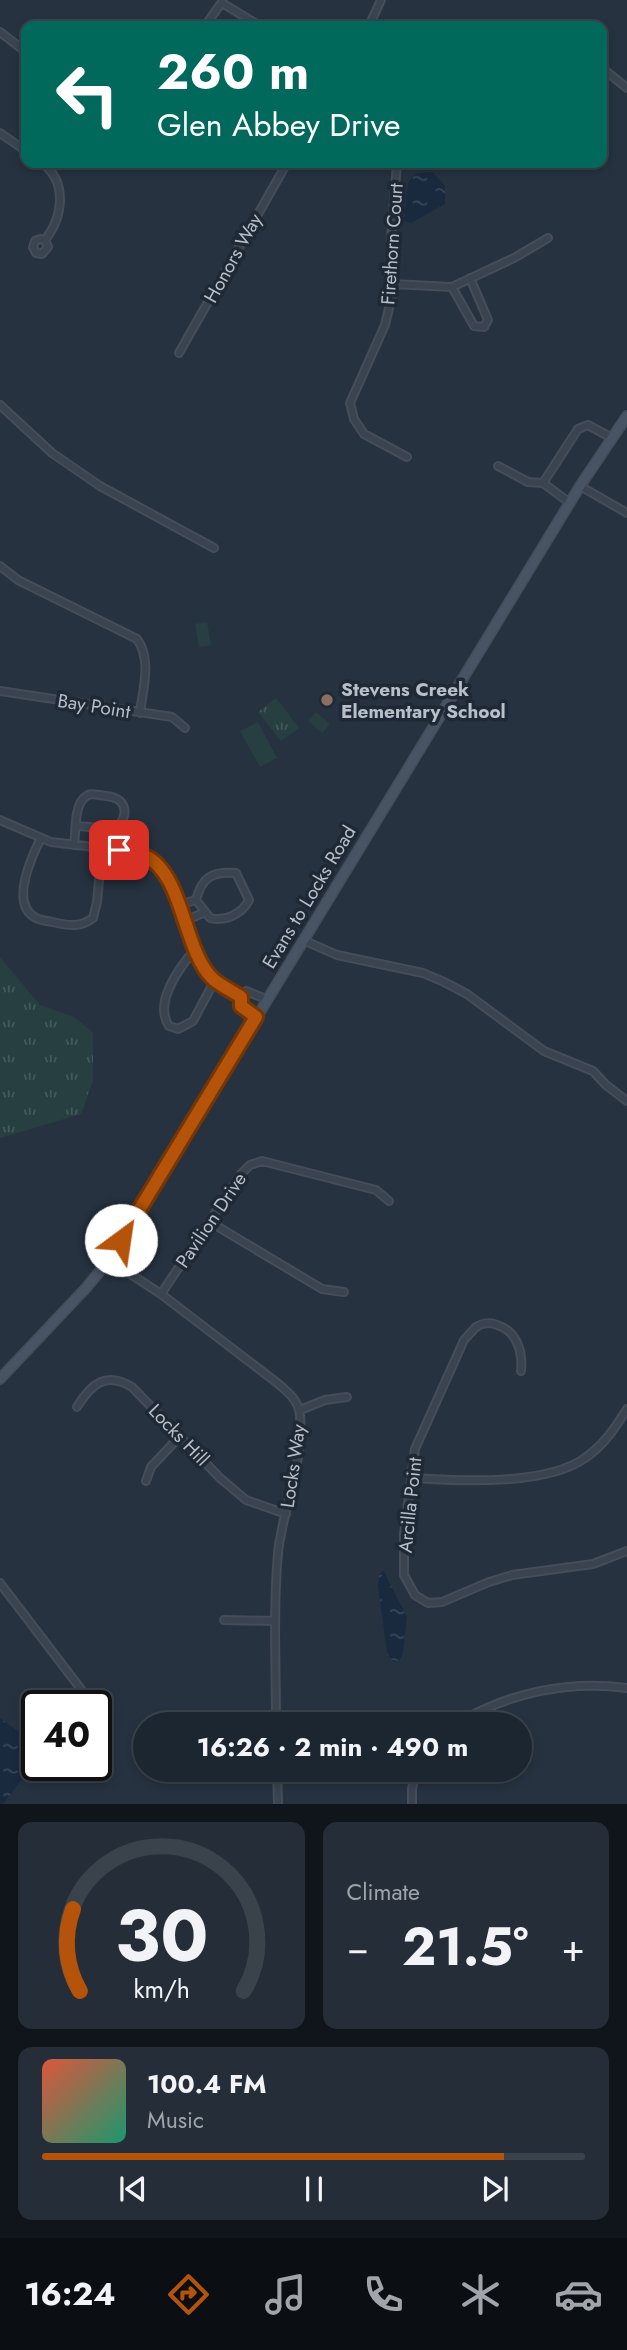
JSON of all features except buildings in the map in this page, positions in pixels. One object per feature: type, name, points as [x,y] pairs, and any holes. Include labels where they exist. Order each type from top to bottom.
[{"type":"street","points":[[371,21],[381,0]]},
{"type":"street","points":[[208,21],[222,1],[252,21]]},
{"type":"street","points":[[0,32],[21,48]]},
{"type":"street","points":[[607,72],[627,88]]},
{"type":"street","points":[[0,133],[21,148]]},
{"type":"street","points":[[45,240],[59,210],[61,195],[58,180],[47,168]]},
{"type":"street","name":"Honors Way","points":[[179,353],[284,168]]},
{"type":"street","name":"Firethorn Court","points":[[397,168],[391,240],[393,284],[385,325],[350,402],[354,419],[364,434],[407,457]]},
{"type":"street","points":[[393,284],[452,287],[514,258],[548,237]]},
{"type":"street","points":[[452,287],[474,326],[484,327],[488,320],[470,278]]},
{"type":"street","points":[[0,405],[52,453],[100,486],[214,548]]},
{"type":"street","name":"Evans to Locks Road","points":[[0,1379],[109,1260],[580,486],[627,416]]},
{"type":"street","points":[[543,483],[578,429],[588,425],[612,438]]},
{"type":"street","points":[[498,466],[528,482],[543,483],[570,503]]},
{"type":"street","points":[[580,486],[627,513]]},
{"type":"street","points":[[0,566],[18,580],[137,639],[145,650],[146,662],[140,713]]},
{"type":"street","name":"Bay Point","points":[[0,691],[172,717],[185,727]]},
{"type":"street","points":[[74,845],[76,825],[79,805],[85,796],[104,796],[122,803],[124,810],[118,826],[110,829],[76,825]]},
{"type":"street","points":[[0,820],[41,838],[145,856],[160,867],[168,878],[205,968],[215,980],[241,997]]},
{"type":"street","points":[[41,838],[32,856],[24,884],[23,900],[37,919],[65,925],[77,926],[93,918],[102,848]]},
{"type":"street","points":[[236,873],[249,900],[246,906],[232,916],[221,920],[210,918],[196,900],[204,879],[216,874],[236,873]]},
{"type":"street","points":[[178,905],[196,900]]},
{"type":"street","points":[[185,920],[205,912]]},
{"type":"street","points":[[303,940],[337,955],[423,973],[444,982],[467,994],[544,1051],[593,1071],[627,1101]]},
{"type":"street","points":[[195,949],[177,970],[170,984],[165,1008],[165,1020],[169,1026],[178,1029],[193,1021],[215,980]]},
{"type":"street","points":[[256,1017],[241,1006],[241,997],[246,991],[251,991],[267,999]]},
{"type":"street","name":"Pavilion Drive","points":[[161,1294],[241,1174],[250,1165],[262,1161],[376,1190],[389,1201]]},
{"type":"street","points":[[210,1222],[322,1289],[344,1292]]},
{"type":"street","name":"Locks Way","points":[[109,1260],[161,1294],[276,1381],[296,1401],[300,1410],[296,1463],[278,1551],[276,1712]]},
{"type":"street","name":"Arcilla Point","points":[[521,1371],[522,1359],[516,1338],[506,1327],[490,1322],[478,1326],[464,1340],[415,1449],[404,1534],[404,1575],[415,1595],[428,1603],[442,1602],[513,1575],[593,1564],[627,1550]]},
{"type":"street","name":"Locks Hill","points":[[77,1407],[92,1387],[104,1380],[123,1381],[132,1387],[220,1478],[246,1500],[286,1514]]},
{"type":"street","points":[[300,1410],[347,1397]]},
{"type":"street","points":[[412,1478],[475,1482],[556,1473],[583,1460],[596,1450],[608,1438],[627,1409]]},
{"type":"street","points":[[146,1481],[150,1467],[180,1436]]},
{"type":"street","points":[[0,1583],[82,1690]]},
{"type":"street","points":[[224,1620],[275,1621]]},
{"type":"street","points":[[480,1712],[519,1696],[551,1687],[627,1688]]},
{"type":"street","points":[[277,1782],[278,1804]]},
{"type":"street","points":[[412,1804],[413,1782]]},
{"type":"green space","points":[[207,622],[211,645],[199,647],[195,624]]},
{"type":"green space","points":[[276,698],[299,728],[281,741],[258,712]]},
{"type":"green space","points":[[316,712],[330,724],[322,733],[308,721]]},
{"type":"green space","points":[[258,722],[277,758],[260,767],[240,731]]},
{"type":"green space","points":[[0,957],[40,1005],[74,1017],[93,1033],[93,1080],[81,1114],[0,1138]]},
{"type":"water","points":[[433,172],[445,186],[445,204],[411,223],[403,221],[408,183],[416,173]]},
{"type":"water","points":[[383,1570],[407,1617],[403,1653],[399,1661],[392,1661],[387,1652],[378,1586]]},
{"type":"water","points":[[0,1718],[21,1733],[21,1780],[3,1804],[0,1804]]},
{"type":"place","name":"Stevens Creek Elementary School","points":[[327,700]]},
{"type":"route","points":[[119,850],[145,856],[160,867],[168,878],[205,968],[213,979],[241,997],[241,1006],[256,1017],[121,1240]]}]
